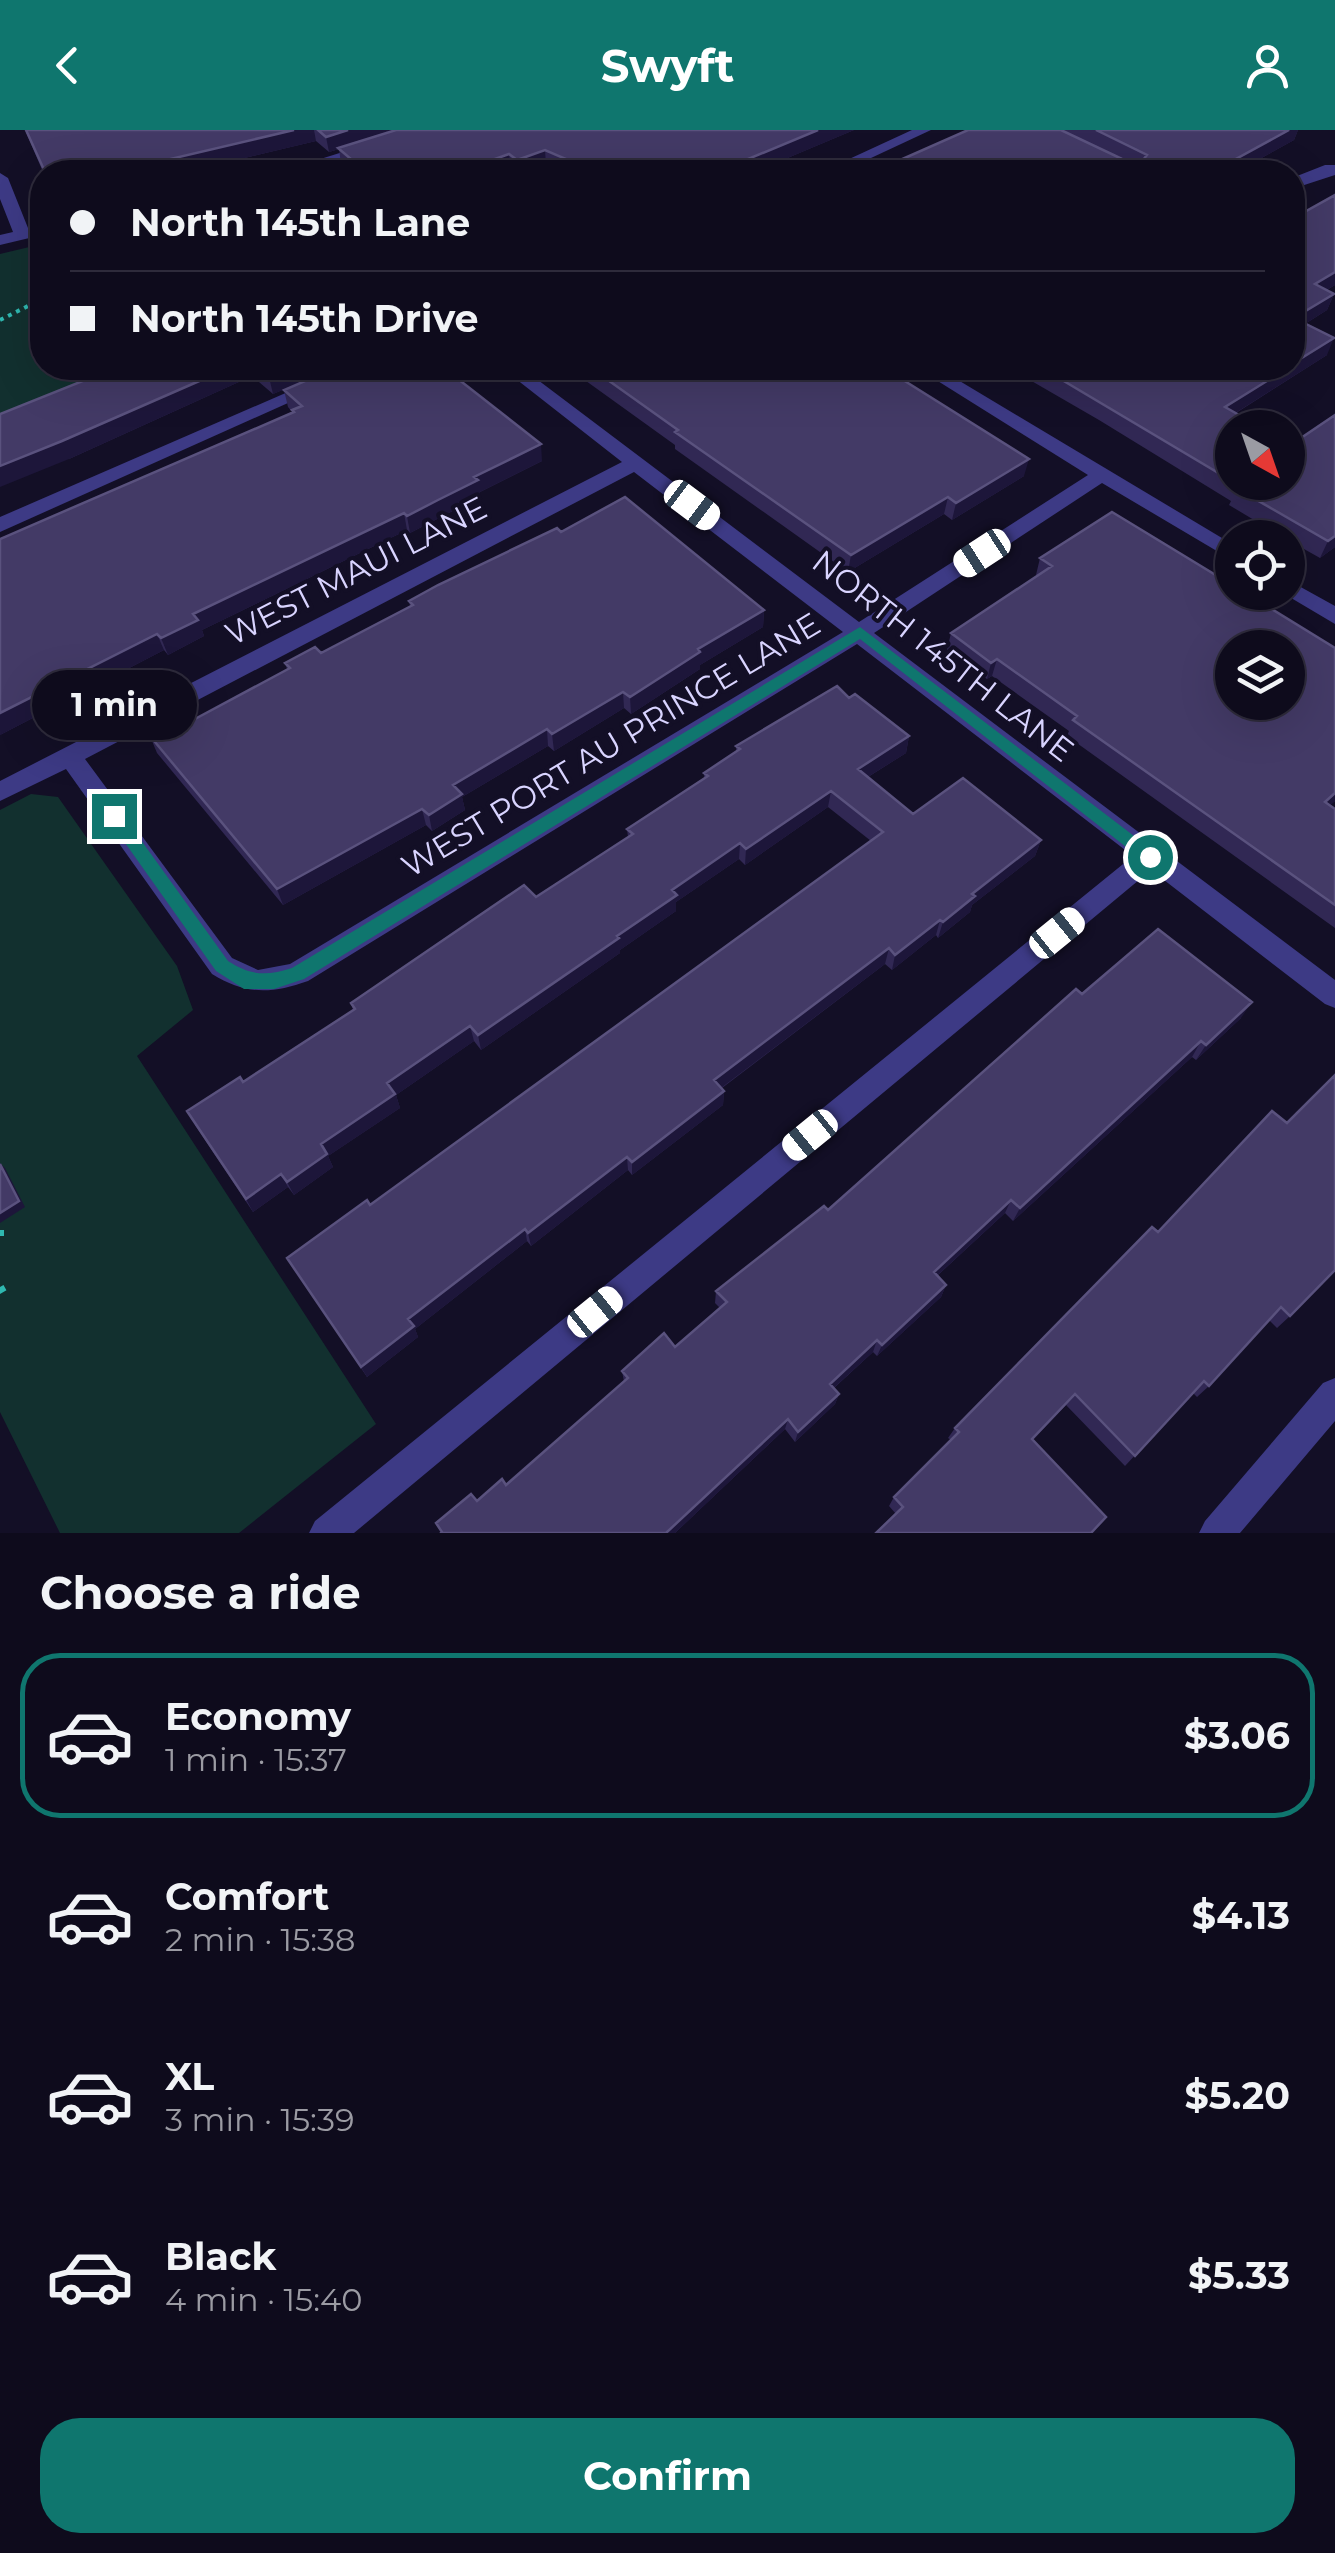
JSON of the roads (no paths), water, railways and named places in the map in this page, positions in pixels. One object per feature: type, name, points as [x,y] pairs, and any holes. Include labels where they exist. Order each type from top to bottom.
[{"type":"street","points":[[330,160],[429,130]]},
{"type":"street","points":[[857,160],[924,130]]},
{"type":"street","points":[[1305,179],[1332,169]]},
{"type":"street","points":[[0,178],[22,235]]},
{"type":"street","points":[[0,240],[30,233]]},
{"type":"street","points":[[0,525],[331,380]]},
{"type":"street","name":"NORTH 145TH LANE","points":[[527,380],[1335,996]]},
{"type":"street","points":[[946,380],[1215,544]]},
{"type":"street","name":"WEST MAUI LANE","points":[[0,792],[636,463]]},
{"type":"street","name":"WEST PORT AU PRINCE LANE","points":[[70,756],[222,966],[244,981],[274,982],[298,973],[860,632],[1102,474]]},
{"type":"street","points":[[1305,597],[1335,616]]},
{"type":"street","points":[[327,1533],[1150,857]]},
{"type":"street","points":[[1216,1533],[1335,1394]]}]
